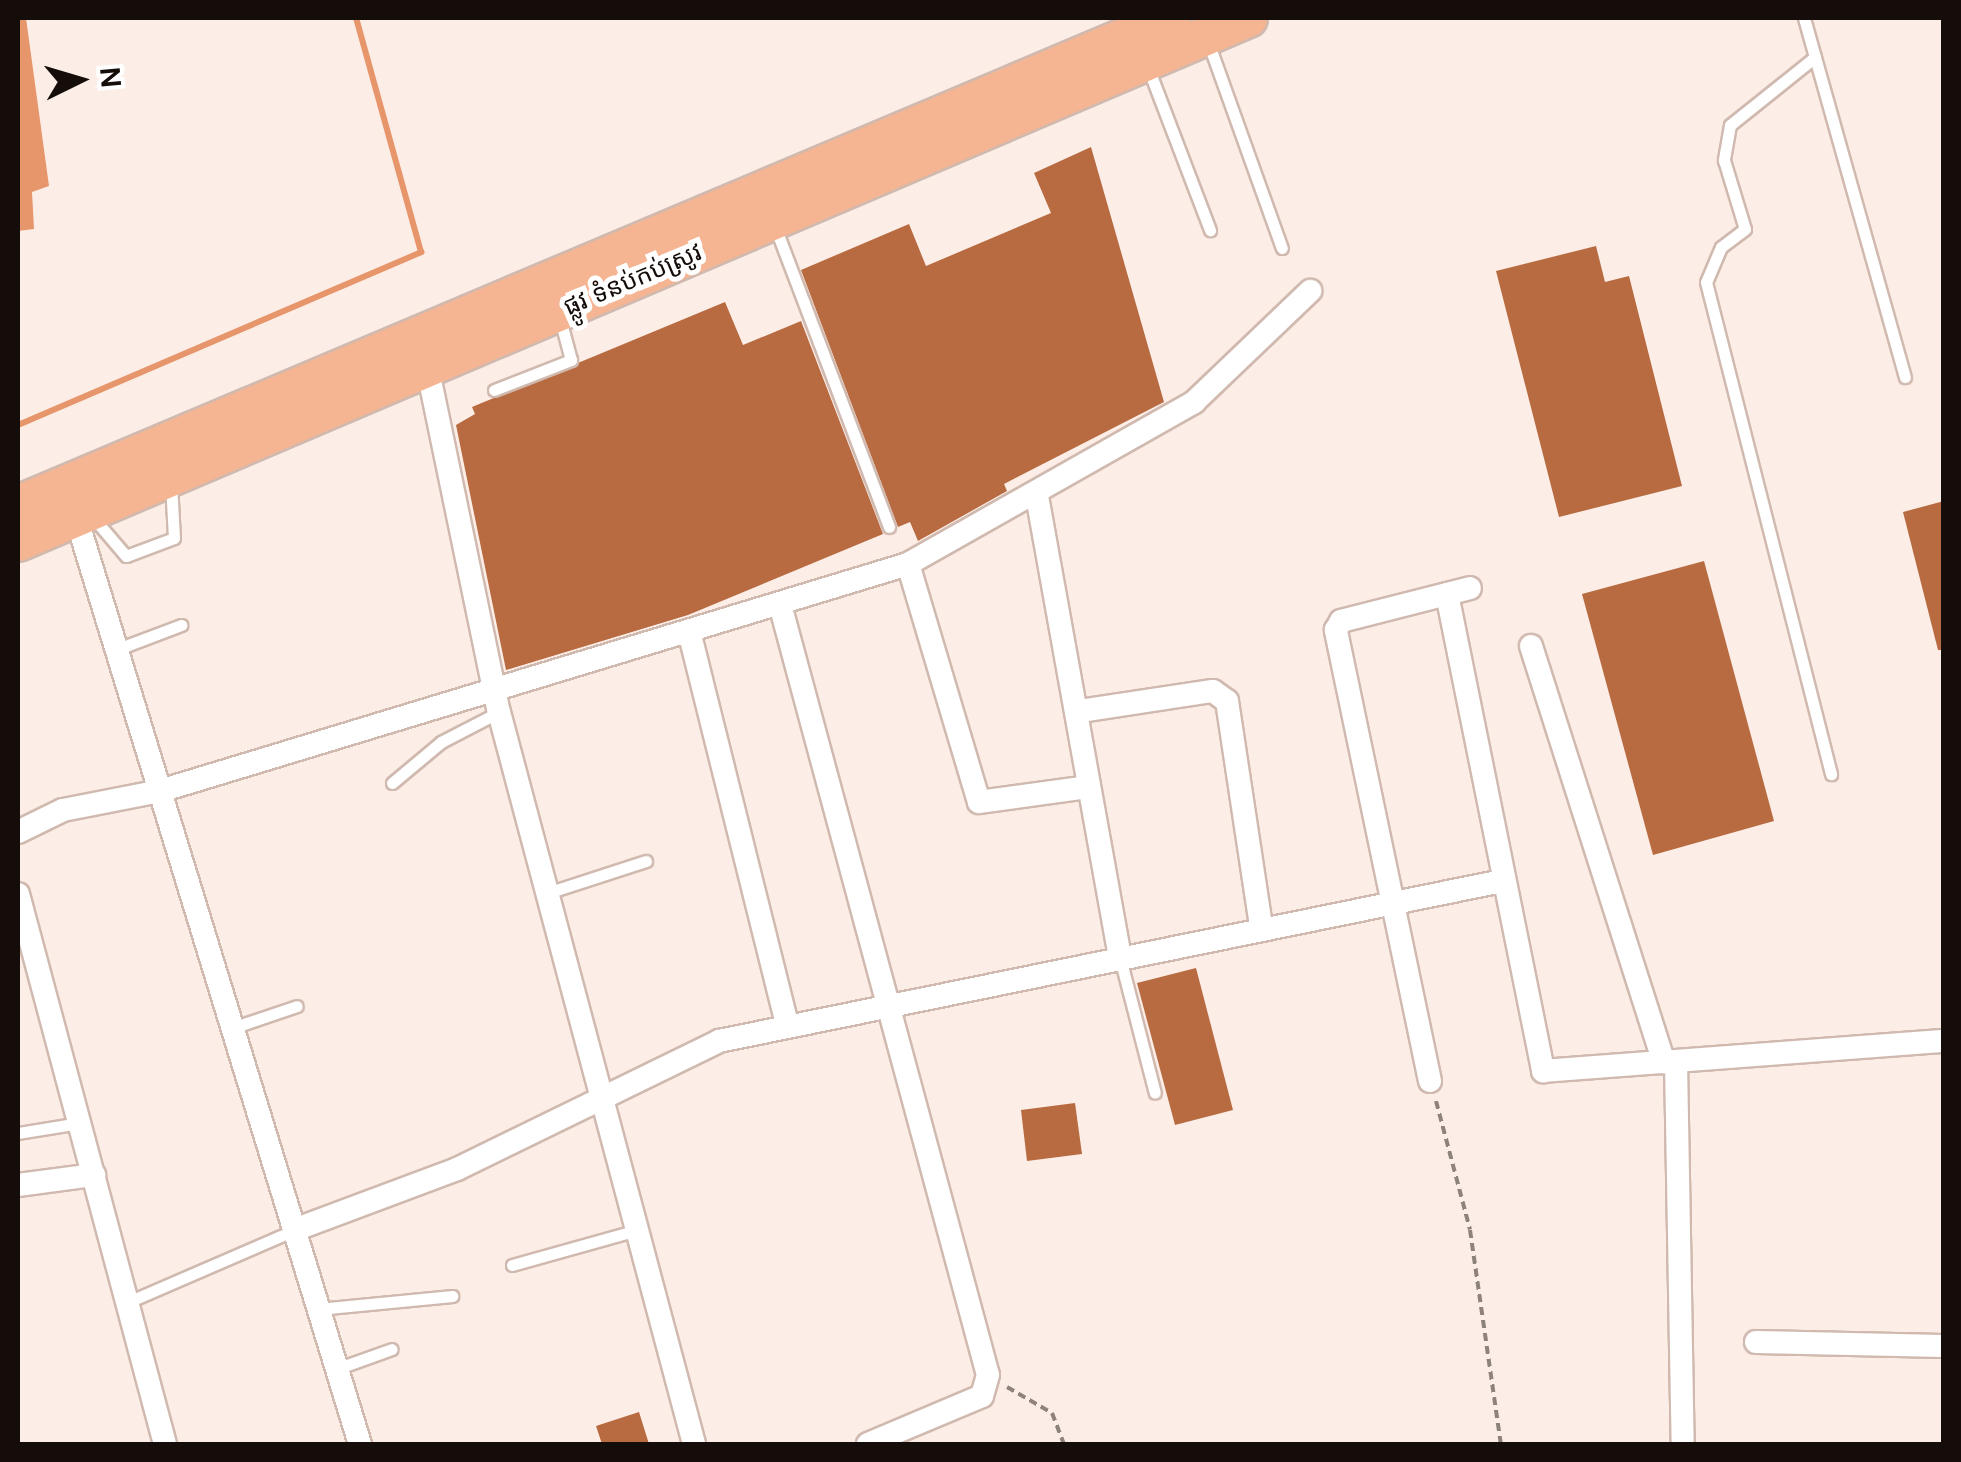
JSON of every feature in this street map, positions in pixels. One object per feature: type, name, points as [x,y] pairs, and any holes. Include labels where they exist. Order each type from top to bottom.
[{"type":"main road","name":"ផ្លូវ ទំនប់កប់ស្រូវ","points":[[18,505],[423,350],[558,311],[1248,18]]},
{"type":"main road","name":"ផ្លូវ ទំនប់កប់ស្រូវ","points":[[18,542],[170,477],[423,350],[1165,19]]},
{"type":"street","points":[[18,832],[63,810],[160,792],[493,688],[781,608],[908,564],[1037,496],[1194,402],[1310,291]]},
{"type":"street","points":[[423,350],[498,712],[599,1103],[694,1444]]},
{"type":"street","points":[[1037,496],[1080,711],[1120,958]]},
{"type":"street","points":[[82,515],[115,650],[235,1027],[360,1444]]},
{"type":"street","points":[[908,564],[978,802],[1090,787]]},
{"type":"street","points":[[1430,1081],[1336,630],[1340,621],[1458,591],[1502,881],[1543,1072],[1944,1040]]},
{"type":"street","points":[[781,608],[883,1006],[987,1387],[868,1444]]},
{"type":"street","points":[[690,635],[787,1023]]},
{"type":"street","points":[[1531,646],[1670,1062],[1683,1444]]},
{"type":"street","points":[[1080,711],[1213,691],[1227,701],[1262,925]]},
{"type":"street","points":[[294,1230],[599,1103],[719,1041],[787,1023],[1120,958],[1262,925],[1502,881]]},
{"type":"street","points":[[18,894],[165,1444]]},
{"type":"street","points":[[18,1184],[94,1174]]},
{"type":"street","points":[[1756,1342],[1944,1346]]},
{"type":"lane","points":[[1804,18],[1905,378]]},
{"type":"lane","points":[[1206,35],[1282,248]]},
{"type":"lane","points":[[1815,57],[1730,126],[1724,160],[1744,229],[1721,247],[1706,282],[1831,774]]},
{"type":"lane","points":[[1146,61],[1210,230]]},
{"type":"lane","points":[[772,220],[890,527]]},
{"type":"lane","points":[[494,390],[571,360],[558,311]]},
{"type":"lane","points":[[82,515],[126,556],[174,538],[170,477]]},
{"type":"lane","points":[[115,650],[182,625]]},
{"type":"lane","points":[[392,783],[441,742],[498,712]]},
{"type":"lane","points":[[546,893],[646,861]]},
{"type":"lane","points":[[1120,958],[1156,1092]]},
{"type":"lane","points":[[235,1027],[296,1006]]},
{"type":"lane","points":[[18,1133],[80,1123]]},
{"type":"lane","points":[[128,1302],[294,1230]]},
{"type":"lane","points":[[512,1264],[637,1230]]},
{"type":"lane","points":[[318,1310],[452,1296]]},
{"type":"lane","points":[[336,1369],[392,1350]]},
{"type":"path","points":[[1430,1081],[1470,1230],[1501,1444]]},
{"type":"path","points":[[987,1387],[1035,1395],[1064,1444]]},
{"type":"shaded area","points":[[26,18],[49,186],[32,192],[34,229],[18,231],[18,20]]},
{"type":"building","points":[[1091,147],[1164,402],[1004,484],[1007,491],[918,541],[910,522],[898,527],[801,270],[909,224],[926,266],[1051,213],[1034,173]]},
{"type":"building","points":[[1596,246],[1605,282],[1629,276],[1682,486],[1559,517],[1496,271]]},
{"type":"building","points":[[725,302],[743,345],[801,321],[883,534],[688,615],[506,670],[456,425],[475,414],[472,407]]},
{"type":"building","points":[[1944,501],[1944,650],[1938,650],[1903,512]]},
{"type":"building","points":[[1704,561],[1774,821],[1653,855],[1582,594]]},
{"type":"building","points":[[1196,968],[1233,1110],[1175,1125],[1137,983]]},
{"type":"building","points":[[1075,1103],[1082,1154],[1027,1161],[1021,1110]]},
{"type":"building","points":[[639,1412],[649,1444],[602,1444],[596,1426]]},
{"type":"waterway","points":[[18,425],[421,252],[356,18]]}]
